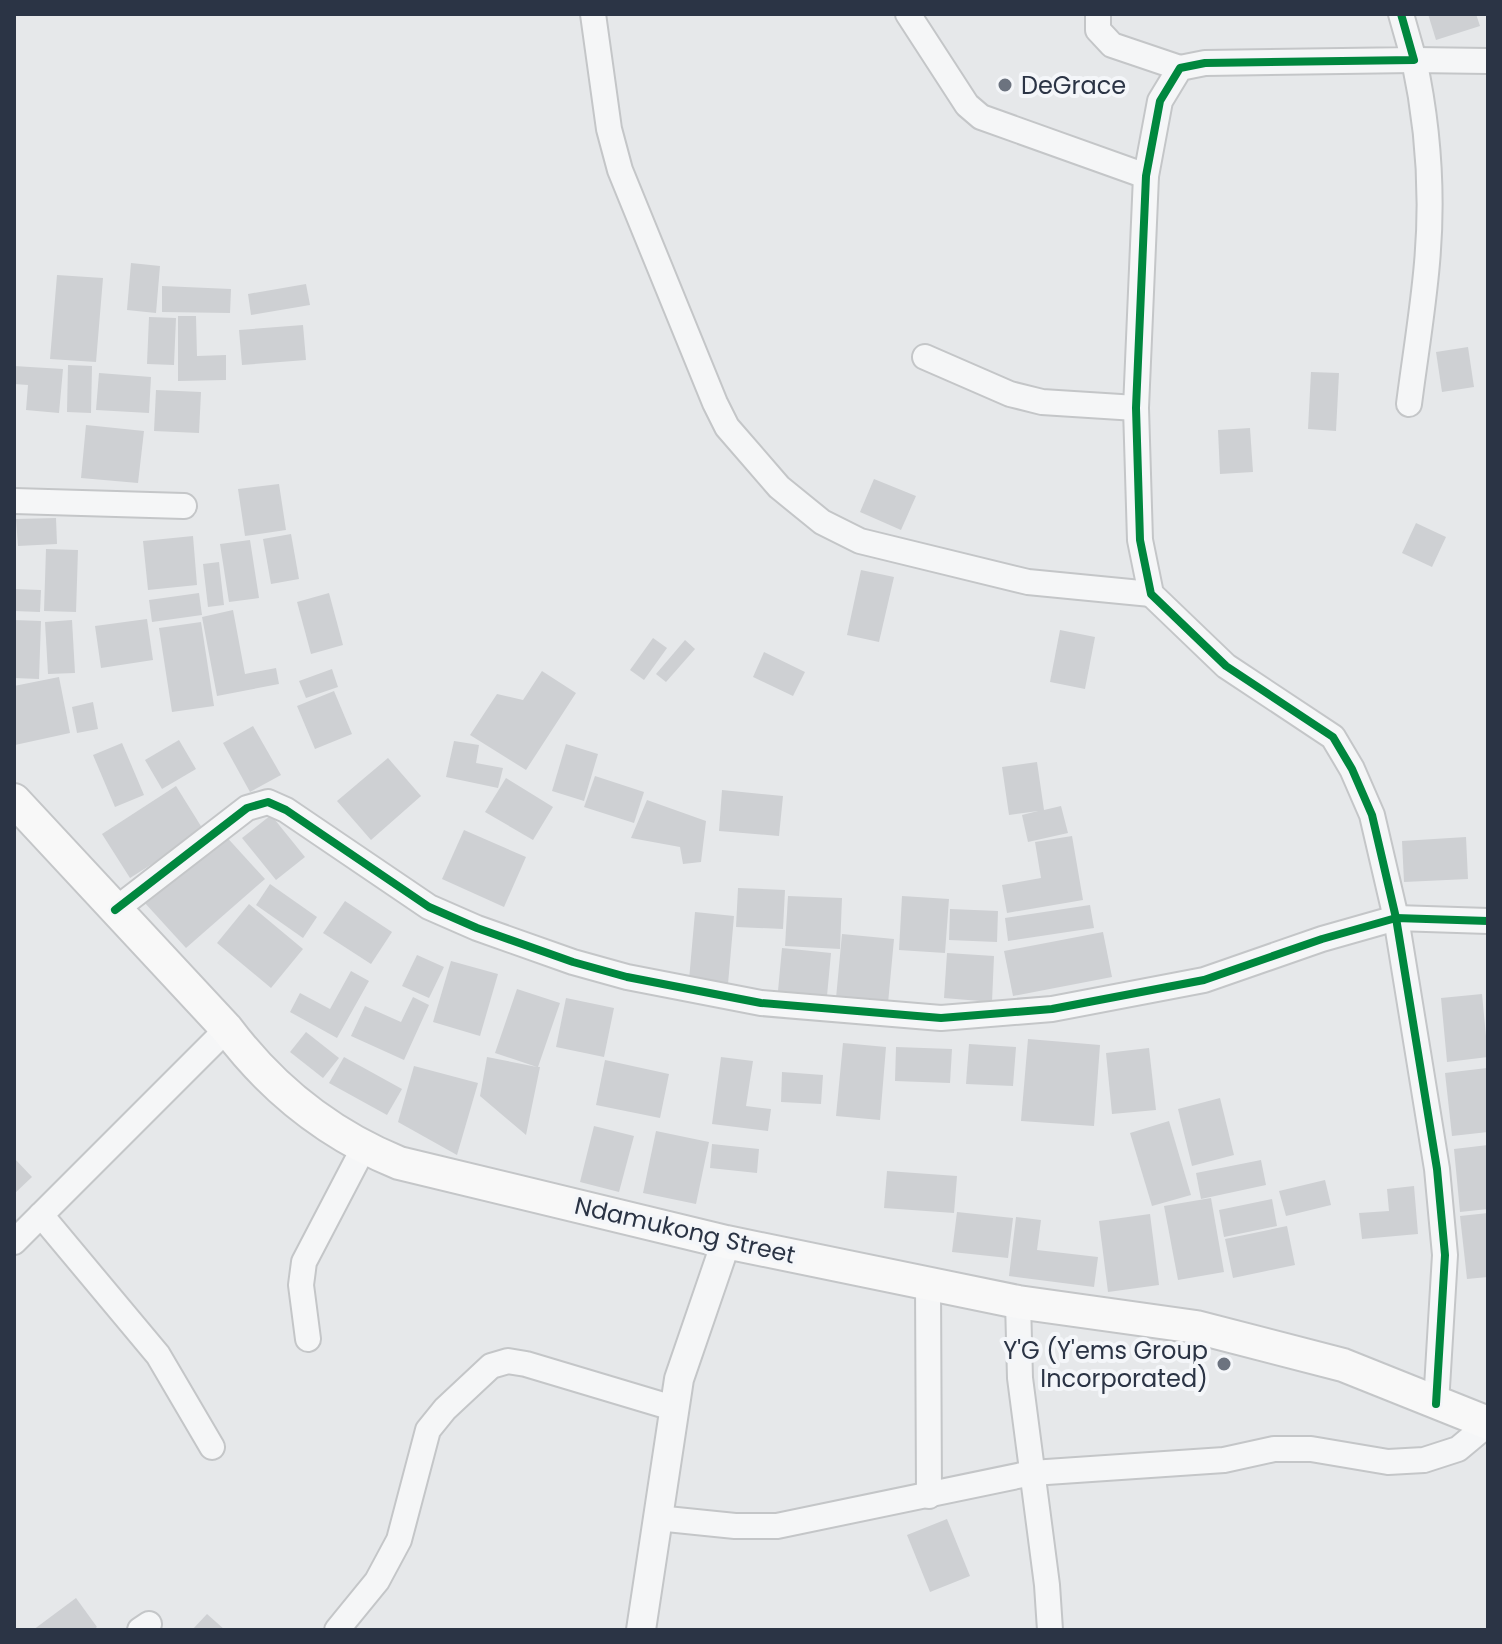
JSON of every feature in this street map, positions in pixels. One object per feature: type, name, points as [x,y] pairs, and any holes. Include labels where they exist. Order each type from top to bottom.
[{"type":"main road","name":"Ndamukong Street","points":[[14,800],[227,1029],[249,1059],[299,1107],[363,1149],[399,1163],[726,1242],[1018,1302],[1196,1327],[1343,1365],[1488,1424]]},
{"type":"street","points":[[593,14],[609,129],[620,170],[727,427],[779,487],[822,522],[860,541],[1028,582],[1151,594]]},
{"type":"street","points":[[1098,14],[1098,30],[1112,45],[1180,68],[1205,63],[1488,61]]},
{"type":"street","points":[[1401,14],[1425,115],[1429,228],[1409,404]]},
{"type":"street","points":[[909,15],[967,105],[981,117],[1146,176]]},
{"type":"street","points":[[1180,68],[1160,101],[1146,176],[1136,408],[1140,540],[1151,594],[1226,666],[1333,737],[1352,769],[1372,815],[1396,918],[1437,1169],[1445,1255],[1436,1404]]},
{"type":"street","points":[[925,357],[1010,394],[1042,402],[1136,408]]},
{"type":"street","points":[[14,501],[184,506]]},
{"type":"street","points":[[115,910],[247,808],[268,802],[286,810],[429,907],[477,928],[573,962],[627,977],[761,1003],[941,1018],[1052,1009],[1204,980],[1322,939],[1396,918],[1488,921]]},
{"type":"street","points":[[14,1242],[227,1029]]},
{"type":"street","points":[[308,1339],[301,1285],[304,1262],[363,1149]]},
{"type":"street","points":[[41,1215],[158,1355],[212,1447]]},
{"type":"street","points":[[641,1630],[673,1408],[693,1333],[726,1242]]},
{"type":"street","points":[[928,1284],[929,1496]]},
{"type":"street","points":[[1018,1302],[1020,1378],[1050,1630]]},
{"type":"street","points":[[337,1630],[377,1581],[399,1540],[428,1430],[445,1409],[491,1366],[508,1361],[526,1364],[673,1408]]},
{"type":"street","points":[[657,1518],[735,1526],[777,1526],[1032,1473],[1224,1460],[1274,1449],[1311,1449],[1388,1462],[1424,1460],[1458,1449],[1488,1424]]},
{"type":"building","points":[[1428,14],[1476,14],[1480,26],[1436,40]]},
{"type":"building","points":[[131,263],[160,266],[156,313],[127,310]]},
{"type":"building","points":[[57,275],[103,278],[96,362],[50,359]]},
{"type":"building","points":[[306,284],[310,305],[251,315],[248,294]]},
{"type":"building","points":[[162,286],[231,289],[230,313],[162,312]]},
{"type":"building","points":[[178,316],[196,316],[197,356],[226,355],[226,380],[178,381]]},
{"type":"building","points":[[149,317],[176,318],[174,365],[147,364]]},
{"type":"building","points":[[303,325],[306,360],[242,365],[239,330]]},
{"type":"building","points":[[1468,347],[1474,387],[1442,392],[1436,352]]},
{"type":"building","points":[[68,365],[92,366],[91,413],[67,412]]},
{"type":"building","points":[[14,366],[63,369],[59,413],[26,410],[28,385],[14,384]]},
{"type":"building","points":[[1311,372],[1339,373],[1336,431],[1308,429]]},
{"type":"building","points":[[99,373],[151,377],[149,413],[96,410]]},
{"type":"building","points":[[156,390],[201,392],[199,433],[154,431]]},
{"type":"building","points":[[86,425],[144,431],[138,483],[81,478]]},
{"type":"building","points":[[1250,428],[1253,472],[1220,474],[1218,430]]},
{"type":"building","points":[[874,479],[916,496],[901,530],[860,512]]},
{"type":"building","points":[[279,484],[286,530],[245,536],[238,489]]},
{"type":"building","points":[[56,518],[57,544],[18,546],[16,519]]},
{"type":"building","points":[[1416,523],[1446,537],[1432,567],[1402,553]]},
{"type":"building","points":[[291,534],[299,579],[271,584],[263,539]]},
{"type":"building","points":[[193,536],[197,585],[148,590],[143,541]]},
{"type":"building","points":[[250,540],[259,598],[229,602],[220,544]]},
{"type":"building","points":[[46,549],[78,550],[76,612],[44,611]]},
{"type":"building","points":[[219,562],[224,605],[208,607],[203,564]]},
{"type":"building","points":[[861,570],[894,577],[879,642],[847,635]]},
{"type":"building","points":[[14,589],[41,590],[40,612],[14,611]]},
{"type":"building","points":[[199,593],[202,615],[152,622],[149,600]]},
{"type":"building","points":[[329,593],[343,645],[311,654],[297,602]]},
{"type":"building","points":[[233,610],[245,674],[276,668],[279,684],[217,696],[202,617]]},
{"type":"building","points":[[147,619],[153,660],[101,668],[95,626]]},
{"type":"building","points":[[14,620],[41,621],[39,679],[14,678]]},
{"type":"building","points":[[72,620],[75,673],[48,674],[45,622]]},
{"type":"building","points":[[201,622],[214,706],[172,712],[159,628]]},
{"type":"building","points":[[1060,630],[1095,637],[1085,689],[1050,682]]},
{"type":"building","points":[[653,638],[667,648],[644,680],[630,670]]},
{"type":"building","points":[[685,640],[695,649],[666,682],[656,674]]},
{"type":"building","points":[[764,652],[805,672],[793,696],[753,677]]},
{"type":"building","points":[[332,669],[338,687],[306,698],[299,681]]},
{"type":"building","points":[[542,671],[576,693],[526,770],[470,735],[497,694],[523,700]]},
{"type":"building","points":[[59,677],[70,733],[15,745],[14,686]]},
{"type":"building","points":[[334,691],[352,734],[315,749],[297,706]]},
{"type":"building","points":[[93,702],[98,729],[77,733],[72,707]]},
{"type":"building","points":[[253,726],[281,775],[250,792],[223,743]]},
{"type":"building","points":[[179,740],[196,769],[162,789],[145,760]]},
{"type":"building","points":[[454,741],[479,745],[476,763],[503,768],[498,788],[446,777]]},
{"type":"building","points":[[122,743],[144,795],[115,807],[93,755]]},
{"type":"building","points":[[566,744],[598,754],[584,801],[552,791]]},
{"type":"building","points":[[388,758],[421,796],[371,840],[337,801]]},
{"type":"building","points":[[1037,762],[1044,810],[1061,806],[1068,833],[1028,842],[1022,815],[1038,811],[1009,815],[1002,767]]},
{"type":"building","points":[[595,776],[644,792],[634,823],[584,807]]},
{"type":"building","points":[[506,778],[553,807],[533,840],[485,812]]},
{"type":"building","points":[[176,786],[204,831],[130,878],[102,834]]},
{"type":"building","points":[[722,790],[783,796],[779,836],[719,831]]},
{"type":"building","points":[[647,800],[706,821],[701,862],[683,864],[680,847],[631,838]]},
{"type":"building","points":[[271,815],[305,857],[276,880],[242,838]]},
{"type":"building","points":[[464,830],[526,857],[504,907],[442,879]]},
{"type":"building","points":[[223,833],[265,879],[186,948],[144,902]]},
{"type":"building","points":[[1072,836],[1083,900],[1007,913],[1002,885],[1041,878],[1035,842]]},
{"type":"building","points":[[1466,837],[1468,879],[1404,882],[1402,841]]},
{"type":"building","points":[[270,884],[317,917],[303,938],[256,905]]},
{"type":"building","points":[[738,888],[785,890],[783,929],[736,927]]},
{"type":"building","points":[[788,896],[842,898],[840,949],[785,946]]},
{"type":"building","points":[[902,896],[949,899],[945,953],[899,950]]},
{"type":"building","points":[[345,901],[392,932],[371,964],[323,933]]},
{"type":"building","points":[[249,904],[303,949],[271,988],[217,943]]},
{"type":"building","points":[[1090,905],[1094,928],[1008,941],[1005,918]]},
{"type":"building","points":[[950,909],[998,911],[997,942],[949,940]]},
{"type":"building","points":[[695,912],[734,916],[728,984],[689,980]]},
{"type":"building","points":[[1103,932],[1112,977],[1013,996],[1004,951]]},
{"type":"building","points":[[842,934],[894,939],[888,1003],[836,998]]},
{"type":"building","points":[[782,948],[831,953],[827,996],[778,991]]},
{"type":"building","points":[[947,953],[994,956],[992,1002],[944,998]]},
{"type":"building","points":[[417,955],[444,967],[429,998],[402,986]]},
{"type":"building","points":[[451,961],[498,974],[480,1036],[433,1022]]},
{"type":"building","points":[[351,971],[369,981],[337,1038],[290,1012],[300,993],[330,1009]]},
{"type":"building","points":[[517,989],[560,1003],[538,1067],[526,1135],[480,1096],[487,1057],[537,1067],[495,1053]]},
{"type":"building","points":[[1482,994],[1488,1057],[1447,1062],[1441,998]]},
{"type":"building","points":[[413,997],[429,1005],[404,1060],[351,1036],[365,1006],[401,1022]]},
{"type":"building","points":[[566,998],[614,1008],[604,1057],[556,1047]]},
{"type":"building","points":[[306,1032],[339,1058],[323,1078],[290,1052]]},
{"type":"building","points":[[1028,1039],[1100,1045],[1094,1126],[1021,1121]]},
{"type":"building","points":[[843,1043],[886,1047],[880,1120],[836,1116]]},
{"type":"building","points":[[969,1044],[1016,1047],[1013,1086],[966,1084]]},
{"type":"building","points":[[896,1047],[952,1049],[950,1083],[895,1081]]},
{"type":"building","points":[[1149,1048],[1156,1110],[1112,1114],[1106,1053]]},
{"type":"building","points":[[344,1057],[402,1089],[387,1115],[329,1083]]},
{"type":"building","points":[[721,1057],[753,1061],[746,1106],[771,1109],[768,1131],[712,1124]]},
{"type":"building","points":[[605,1060],[669,1074],[660,1118],[596,1105]]},
{"type":"building","points":[[414,1066],[478,1083],[457,1155],[398,1122]]},
{"type":"building","points":[[1487,1068],[1488,1132],[1452,1136],[1445,1073]]},
{"type":"building","points":[[782,1072],[823,1075],[821,1104],[781,1102]]},
{"type":"building","points":[[1220,1098],[1234,1155],[1192,1166],[1178,1109]]},
{"type":"building","points":[[1169,1121],[1191,1195],[1152,1206],[1130,1133]]},
{"type":"building","points":[[594,1126],[634,1136],[619,1192],[580,1182]]},
{"type":"building","points":[[656,1131],[709,1142],[696,1204],[643,1193]]},
{"type":"building","points":[[712,1144],[759,1149],[757,1173],[710,1168]]},
{"type":"building","points":[[1488,1145],[1488,1209],[1460,1212],[1454,1149]]},
{"type":"building","points":[[14,1158],[32,1177],[14,1194]]},
{"type":"building","points":[[1261,1160],[1266,1185],[1201,1199],[1196,1173]]},
{"type":"building","points":[[887,1171],[957,1176],[954,1213],[884,1208]]},
{"type":"building","points":[[1325,1180],[1331,1205],[1286,1216],[1279,1191]]},
{"type":"building","points":[[1414,1186],[1418,1234],[1362,1239],[1359,1213],[1389,1211],[1387,1189]]},
{"type":"building","points":[[1211,1198],[1224,1272],[1178,1280],[1164,1206]]},
{"type":"building","points":[[1272,1199],[1277,1226],[1224,1237],[1219,1210]]},
{"type":"building","points":[[957,1212],[1013,1218],[1008,1258],[952,1252]]},
{"type":"building","points":[[1488,1213],[1488,1277],[1467,1279],[1460,1216]]},
{"type":"building","points":[[1150,1214],[1159,1285],[1108,1292],[1099,1221]]},
{"type":"building","points":[[1016,1217],[1041,1220],[1037,1250],[1098,1257],[1094,1287],[1009,1276]]},
{"type":"building","points":[[1287,1226],[1295,1265],[1233,1278],[1225,1239]]},
{"type":"building","points":[[947,1519],[970,1576],[930,1592],[907,1535]]},
{"type":"building","points":[[76,1598],[97,1627],[93,1630],[33,1630]]},
{"type":"building","points":[[207,1614],[225,1630],[192,1630]]},
{"type":"cycle path","points":[[1401,14],[1414,60],[1205,63],[1180,68],[1160,101],[1146,176],[1136,408],[1140,540],[1151,594],[1226,666],[1333,737],[1352,769],[1372,815],[1396,918],[1437,1169],[1445,1255],[1436,1404]]},
{"type":"cycle path","points":[[115,910],[247,808],[268,802],[286,810],[429,907],[477,928],[573,962],[627,977],[761,1003],[941,1018],[1052,1009],[1204,980],[1322,939],[1396,918],[1488,921]]},
{"type":"place","name":"DeGrace","points":[[1005,85]]},
{"type":"place","name":"Y'G (Y'ems Group Incorporated)","points":[[1224,1364]]}]
